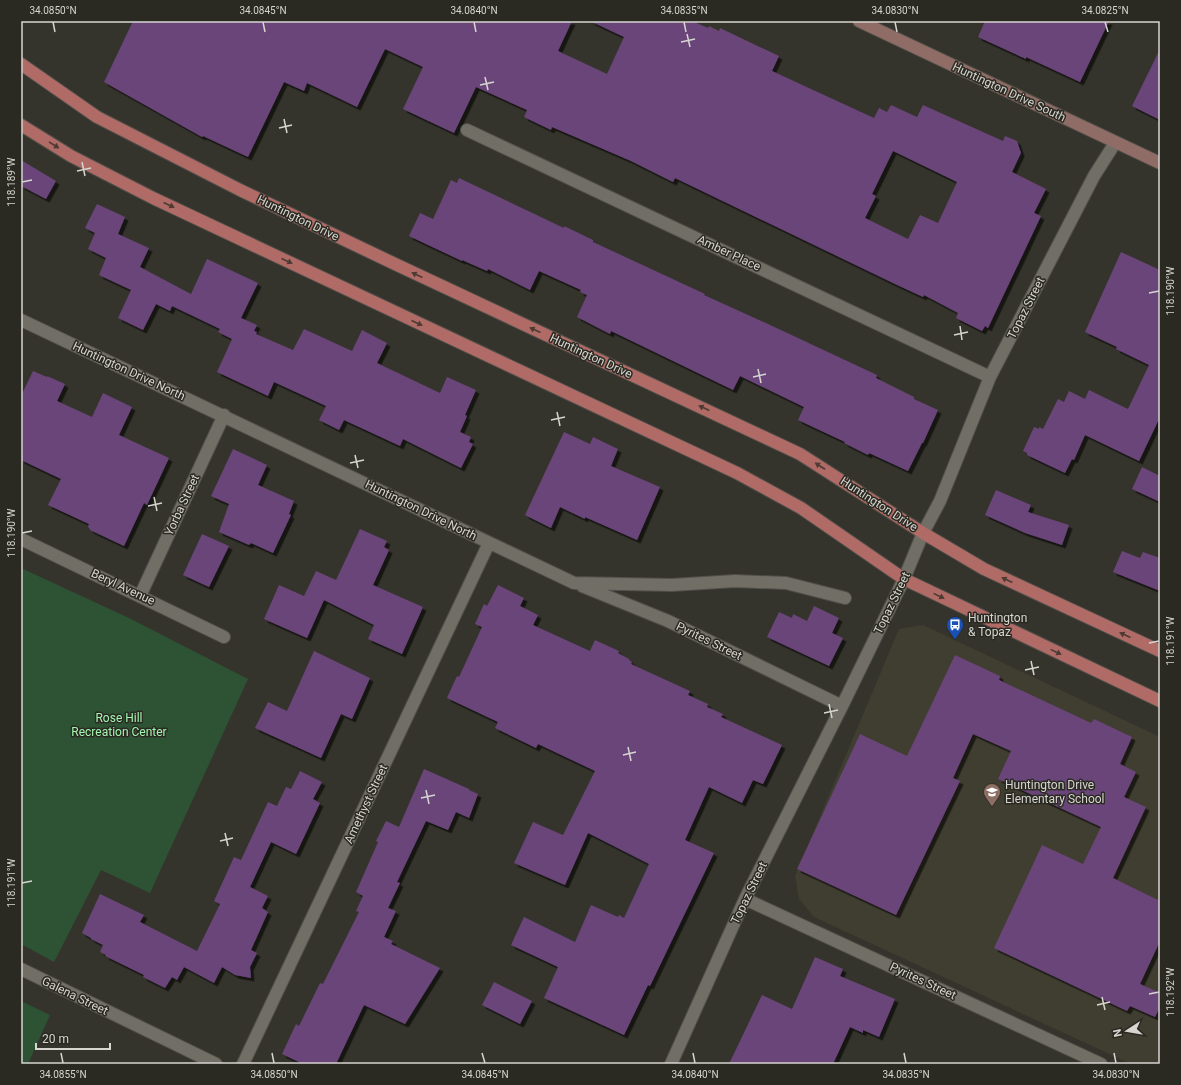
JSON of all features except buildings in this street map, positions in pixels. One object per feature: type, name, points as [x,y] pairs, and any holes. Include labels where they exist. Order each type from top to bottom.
[{"type":"main road","name":"Huntington Drive","points":[[21,64],[97,117],[240,190],[402,268],[800,454],[923,533],[984,569],[1160,651]]},
{"type":"main road","points":[[21,125],[72,156],[153,198],[527,376],[737,473],[801,508],[904,579],[1160,701]]},
{"type":"street","name":"Huntington Drive South","points":[[859,21],[1160,163]]},
{"type":"street","name":"Amber Place","points":[[467,130],[990,377]]},
{"type":"street","name":"Topaz Street","points":[[671,1064],[745,899],[904,579],[923,533],[940,501],[990,377],[1094,176],[1115,143]]},
{"type":"street","name":"Huntington Drive North","points":[[21,320],[574,583],[672,586],[735,581],[786,583],[845,598]]},
{"type":"street","name":"Yorba Street","points":[[140,596],[224,416]]},
{"type":"street","name":"Beryl Avenue","points":[[21,539],[224,636]]},
{"type":"street","name":"Amethyst Street","points":[[243,1064],[489,543]]},
{"type":"street","name":"Pyrites Street","points":[[574,583],[668,621],[842,706]]},
{"type":"street","name":"Pyrites Street","points":[[745,899],[1101,1064]]},
{"type":"street","name":"Galena Street","points":[[21,969],[216,1064]]},
{"type":"shaded area","name":"Huntington Drive Elementary School","points":[[923,625],[1160,737],[1160,1064],[1131,1064],[814,917],[799,899],[795,876],[899,629]]},
{"type":"green space","name":"Rose Hill Recreation Center","points":[[21,568],[129,618],[248,679],[150,893],[101,870],[54,962],[21,944]]},
{"type":"green space","points":[[21,1001],[50,1015],[28,1064],[21,1064]]},
{"type":"place","name":"Huntington & Topaz","points":[[955,640]]},
{"type":"place","name":"Huntington Drive Elementary School","points":[[992,807]]}]
